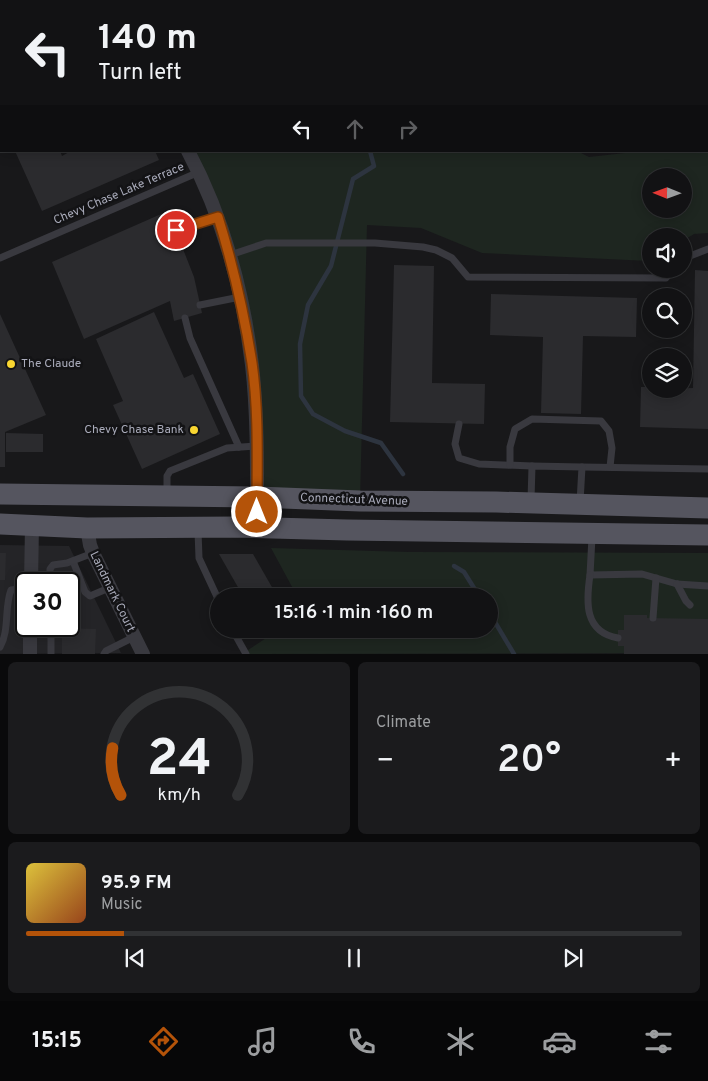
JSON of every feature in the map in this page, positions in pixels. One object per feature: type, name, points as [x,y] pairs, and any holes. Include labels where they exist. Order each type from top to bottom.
[{"type":"main road","name":"Connecticut Avenue","points":[[0,494],[257,496],[360,501],[708,508]]},
{"type":"main road","points":[[0,524],[88,528],[257,527],[708,535]]},
{"type":"street","points":[[189,152],[218,217],[240,297],[252,364],[257,446],[257,527]]},
{"type":"street","points":[[31,572],[32,525]]},
{"type":"street","name":"Landmark Court","points":[[88,528],[93,553],[143,654]]},
{"type":"street","points":[[30,637],[30,654]]},
{"type":"lane","name":"Chevy Chase Lake Terrace","points":[[0,258],[199,172]]},
{"type":"lane","points":[[176,230],[218,217]]},
{"type":"lane","points":[[230,255],[266,243],[375,243],[436,250],[452,258],[468,277],[642,278]]},
{"type":"lane","points":[[692,255],[708,249]]},
{"type":"lane","points":[[200,305],[240,297]]},
{"type":"lane","points":[[186,318],[190,338],[239,447]]},
{"type":"lane","points":[[510,465],[510,447],[516,429],[532,419],[601,421],[609,431],[612,448],[610,467]]},
{"type":"lane","points":[[459,424],[455,444],[459,458],[480,464],[708,469]]},
{"type":"lane","points":[[167,496],[167,476],[170,471],[227,448],[257,446]]},
{"type":"lane","points":[[530,503],[532,466]]},
{"type":"lane","points":[[580,504],[582,467]]},
{"type":"lane","points":[[198,527],[200,558],[213,588]]},
{"type":"lane","points":[[592,534],[588,609],[592,622],[603,633],[610,637],[618,638]]},
{"type":"lane","points":[[50,572],[53,565],[67,564],[93,553]]},
{"type":"lane","points":[[73,561],[84,592],[90,596],[109,588]]},
{"type":"lane","points":[[590,576],[642,574],[677,584],[708,586]]},
{"type":"lane","points":[[653,618],[656,578]]},
{"type":"lane","points":[[677,584],[686,602],[690,605]]},
{"type":"lane","points":[[0,647],[6,629],[9,597],[11,590],[15,589]]},
{"type":"lane","points":[[51,637],[51,654]]},
{"type":"lane","points":[[104,654],[106,651],[134,637]]},
{"type":"lane","points":[[237,638],[246,654]]},
{"type":"shaded area","points":[[188,152],[579,152],[589,157],[634,152],[708,152],[708,233],[692,235],[692,228],[642,228],[642,261],[482,253],[421,228],[367,225],[360,501],[257,497],[239,291]]},
{"type":"shaded area","points":[[0,545],[69,546],[121,653],[0,654]]},
{"type":"shaded area","points":[[271,548],[409,552],[708,553],[708,653],[242,654],[266,638],[498,638],[498,588],[293,588]]},
{"type":"building","points":[[15,152],[60,152],[62,156],[69,152],[155,152],[159,160],[42,211]]},
{"type":"building","points":[[168,211],[194,277],[202,313],[174,321],[170,301],[84,339],[52,262]]},
{"type":"building","points":[[394,265],[434,266],[432,383],[485,384],[484,424],[390,422]]},
{"type":"building","points":[[695,270],[708,271],[708,429],[640,427],[641,387],[642,398],[692,398]]},
{"type":"building","points":[[491,294],[637,298],[636,337],[583,336],[581,414],[541,413],[543,337],[490,335]]},
{"type":"building","points":[[154,312],[184,378],[193,374],[220,434],[142,469],[113,405],[123,401],[96,339]]},
{"type":"building","name":"The Claude","points":[[0,314],[46,415],[5,432],[5,467],[0,467]]},
{"type":"building","points":[[6,433],[43,434],[43,452],[6,452]]},
{"type":"building","points":[[0,553],[6,553],[5,580],[0,580]]},
{"type":"building","points":[[219,554],[253,554],[272,588],[238,588]]},
{"type":"building","points":[[624,615],[647,615],[647,618],[708,619],[708,654],[624,654],[624,646],[618,646],[618,630],[624,630]]},
{"type":"building","points":[[80,629],[96,629],[95,654],[62,654],[62,637],[80,637]]},
{"type":"waterway","points":[[370,152],[374,166],[353,179],[331,266],[308,305],[300,344],[301,396],[313,414],[345,431],[381,443],[403,474]]},
{"type":"waterway","points":[[454,566],[464,572],[474,588]]},
{"type":"waterway","points":[[498,627],[514,654]]},
{"type":"place","name":"The Claude","points":[[11,364]]},
{"type":"place","name":"Chevy Chase Bank","points":[[194,430]]},
{"type":"route","points":[[176,230],[218,217],[230,255],[239,291],[252,364],[257,434],[257,512]]}]
